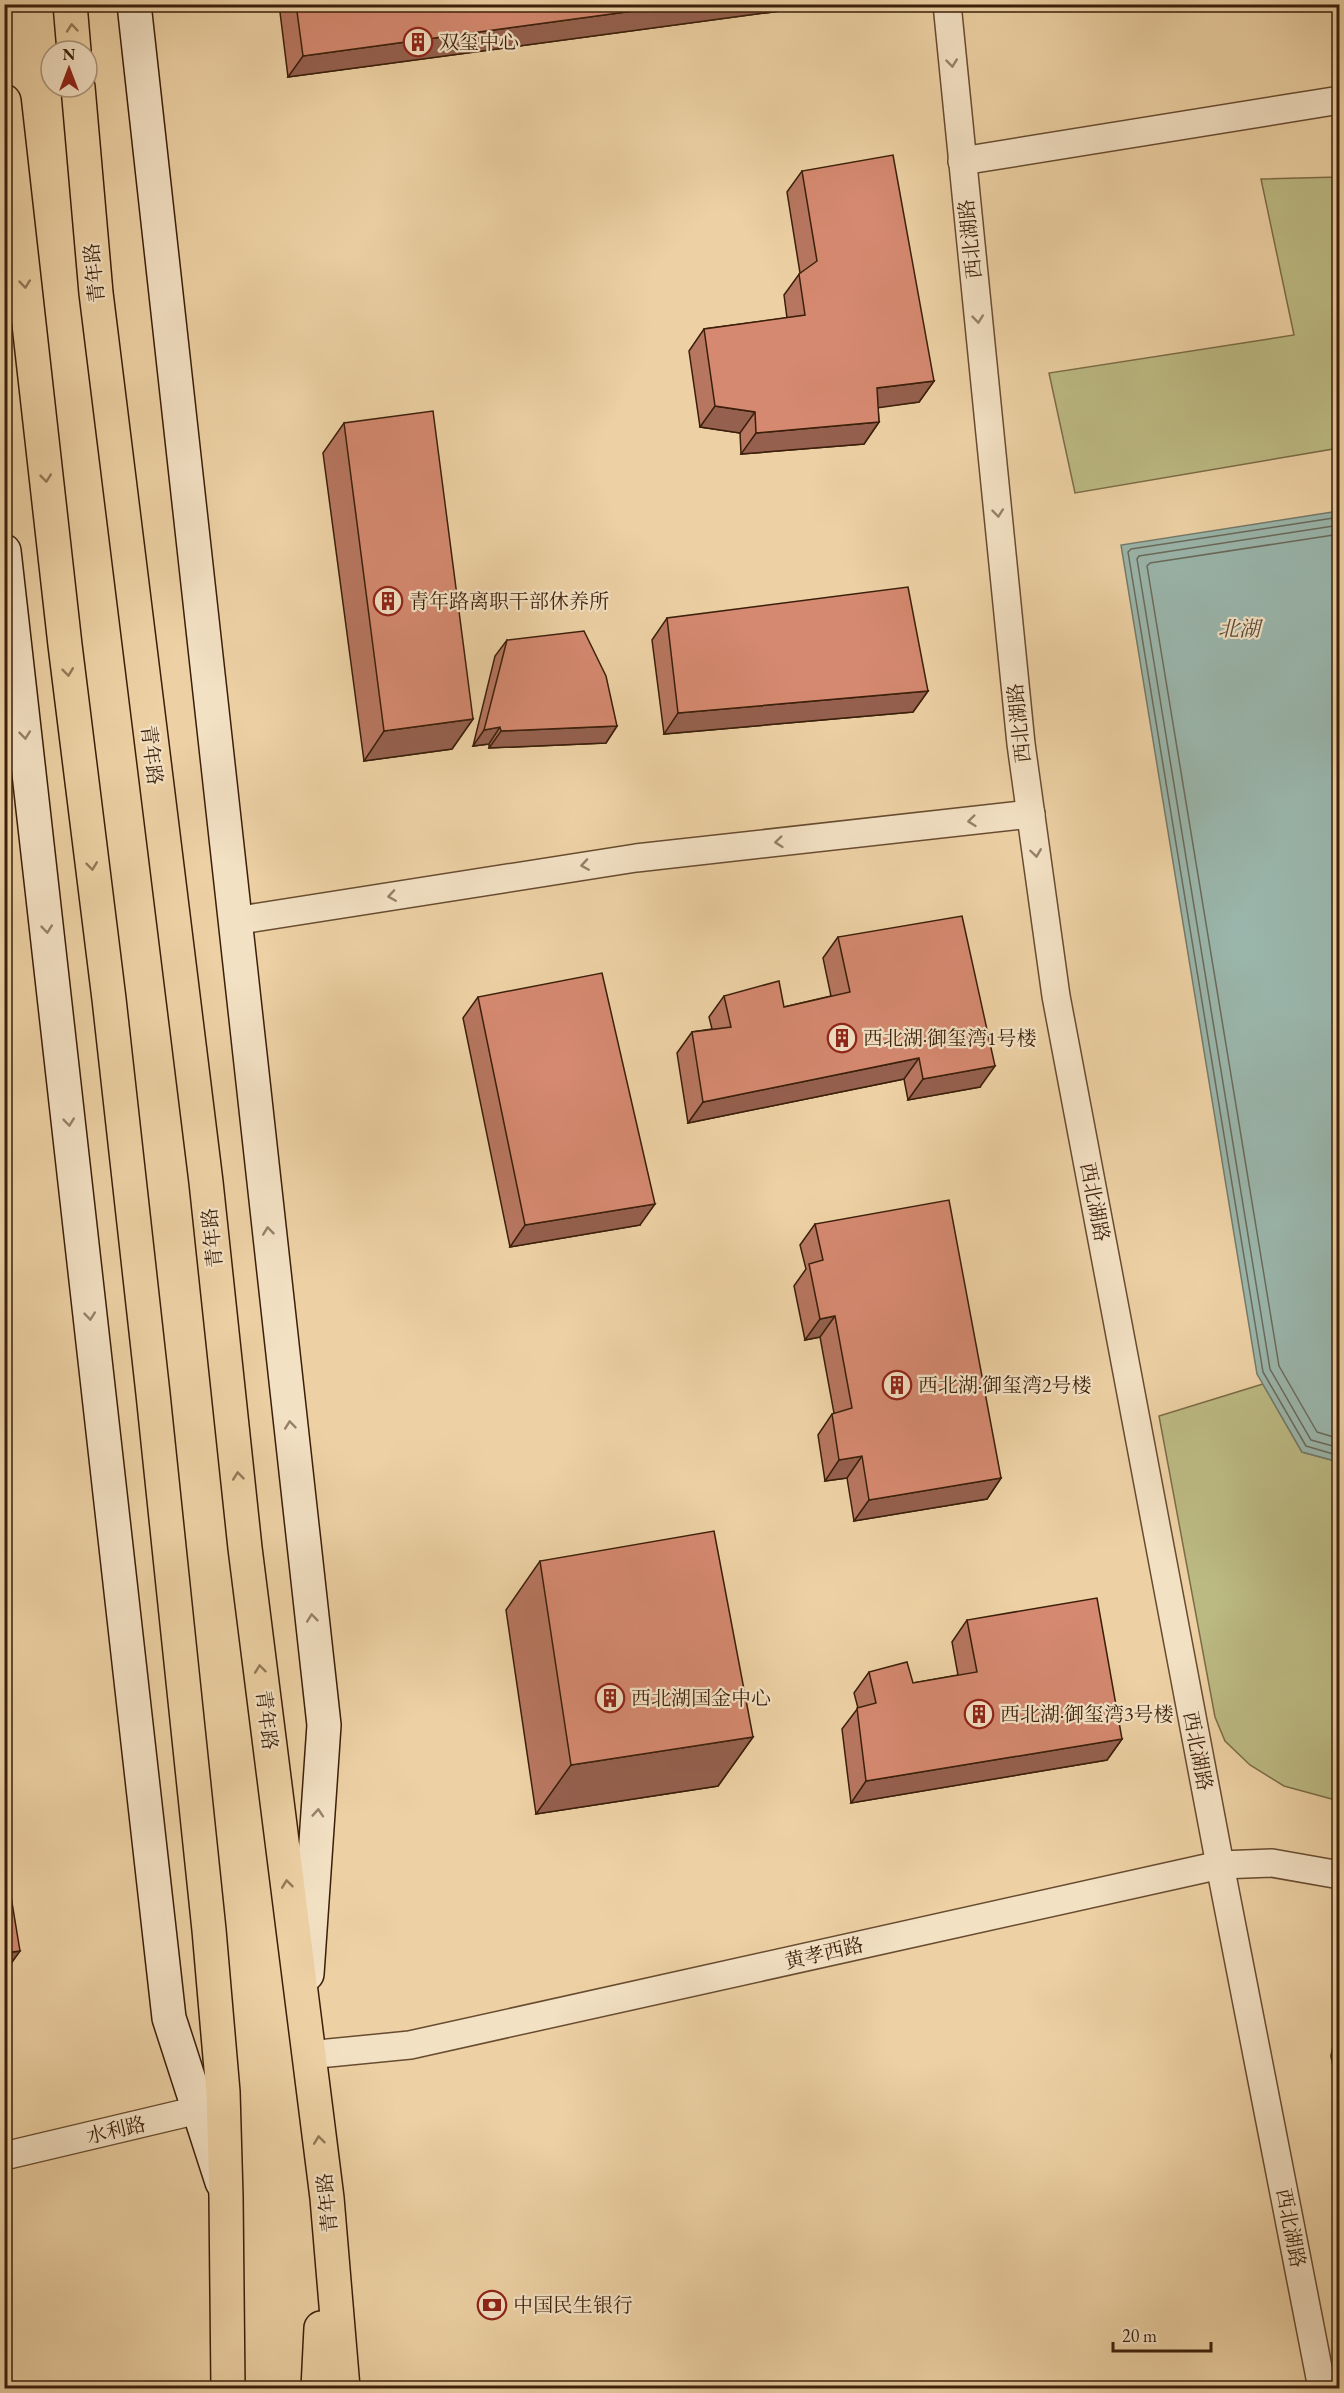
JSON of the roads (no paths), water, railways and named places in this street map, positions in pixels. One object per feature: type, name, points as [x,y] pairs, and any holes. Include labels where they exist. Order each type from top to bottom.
[{"type":"main road","points":[[70,4],[73,39]]},
{"type":"main road","points":[[134,4],[324,1725],[304,2018]]},
{"type":"main road","name":"青年路","points":[[79,99],[96,293],[206,1182],[247,1560],[327,2198],[343,2388]]},
{"type":"main road","points":[[4,101],[64,645],[107,987],[153,1394],[209,1930],[211,2101],[226,2197],[228,2388]]},
{"type":"main road","points":[[4,183],[17,219]]},
{"type":"main road","points":[[4,551],[169,2018],[211,2101]]},
{"type":"main road","points":[[318,2388],[327,2198]]},
{"type":"main road","points":[[226,2237],[245,2388]]},
{"type":"street","name":"西北湖路","points":[[947,4],[1021,744],[1058,1007],[1220,1865],[1322,2388]]},
{"type":"street","points":[[962,161],[1340,100]]},
{"type":"street","points":[[234,921],[636,858],[1030,814]]},
{"type":"street","name":"黄孝西路","points":[[308,2055],[410,2045],[1220,1865],[1272,1863],[1340,1875]]},
{"type":"street","name":"水利路","points":[[4,2156],[211,2101]]},
{"type":"water","name":"北湖","points":[[1340,511],[1339,1462],[1302,1452],[1257,1374],[1121,545]]},
{"type":"place","name":"双玺中心","points":[[418,42]]},
{"type":"place","name":"青年路离职干部休养所","points":[[388,601]]},
{"type":"place","name":"西北湖·御玺湾1号楼","points":[[842,1038]]},
{"type":"place","name":"西北湖·御玺湾2号楼","points":[[897,1385]]},
{"type":"place","name":"西北湖国金中心","points":[[610,1698]]},
{"type":"place","name":"西北湖·御玺湾3号楼","points":[[979,1714]]},
{"type":"place","name":"中国民生银行","points":[[492,2305]]}]
